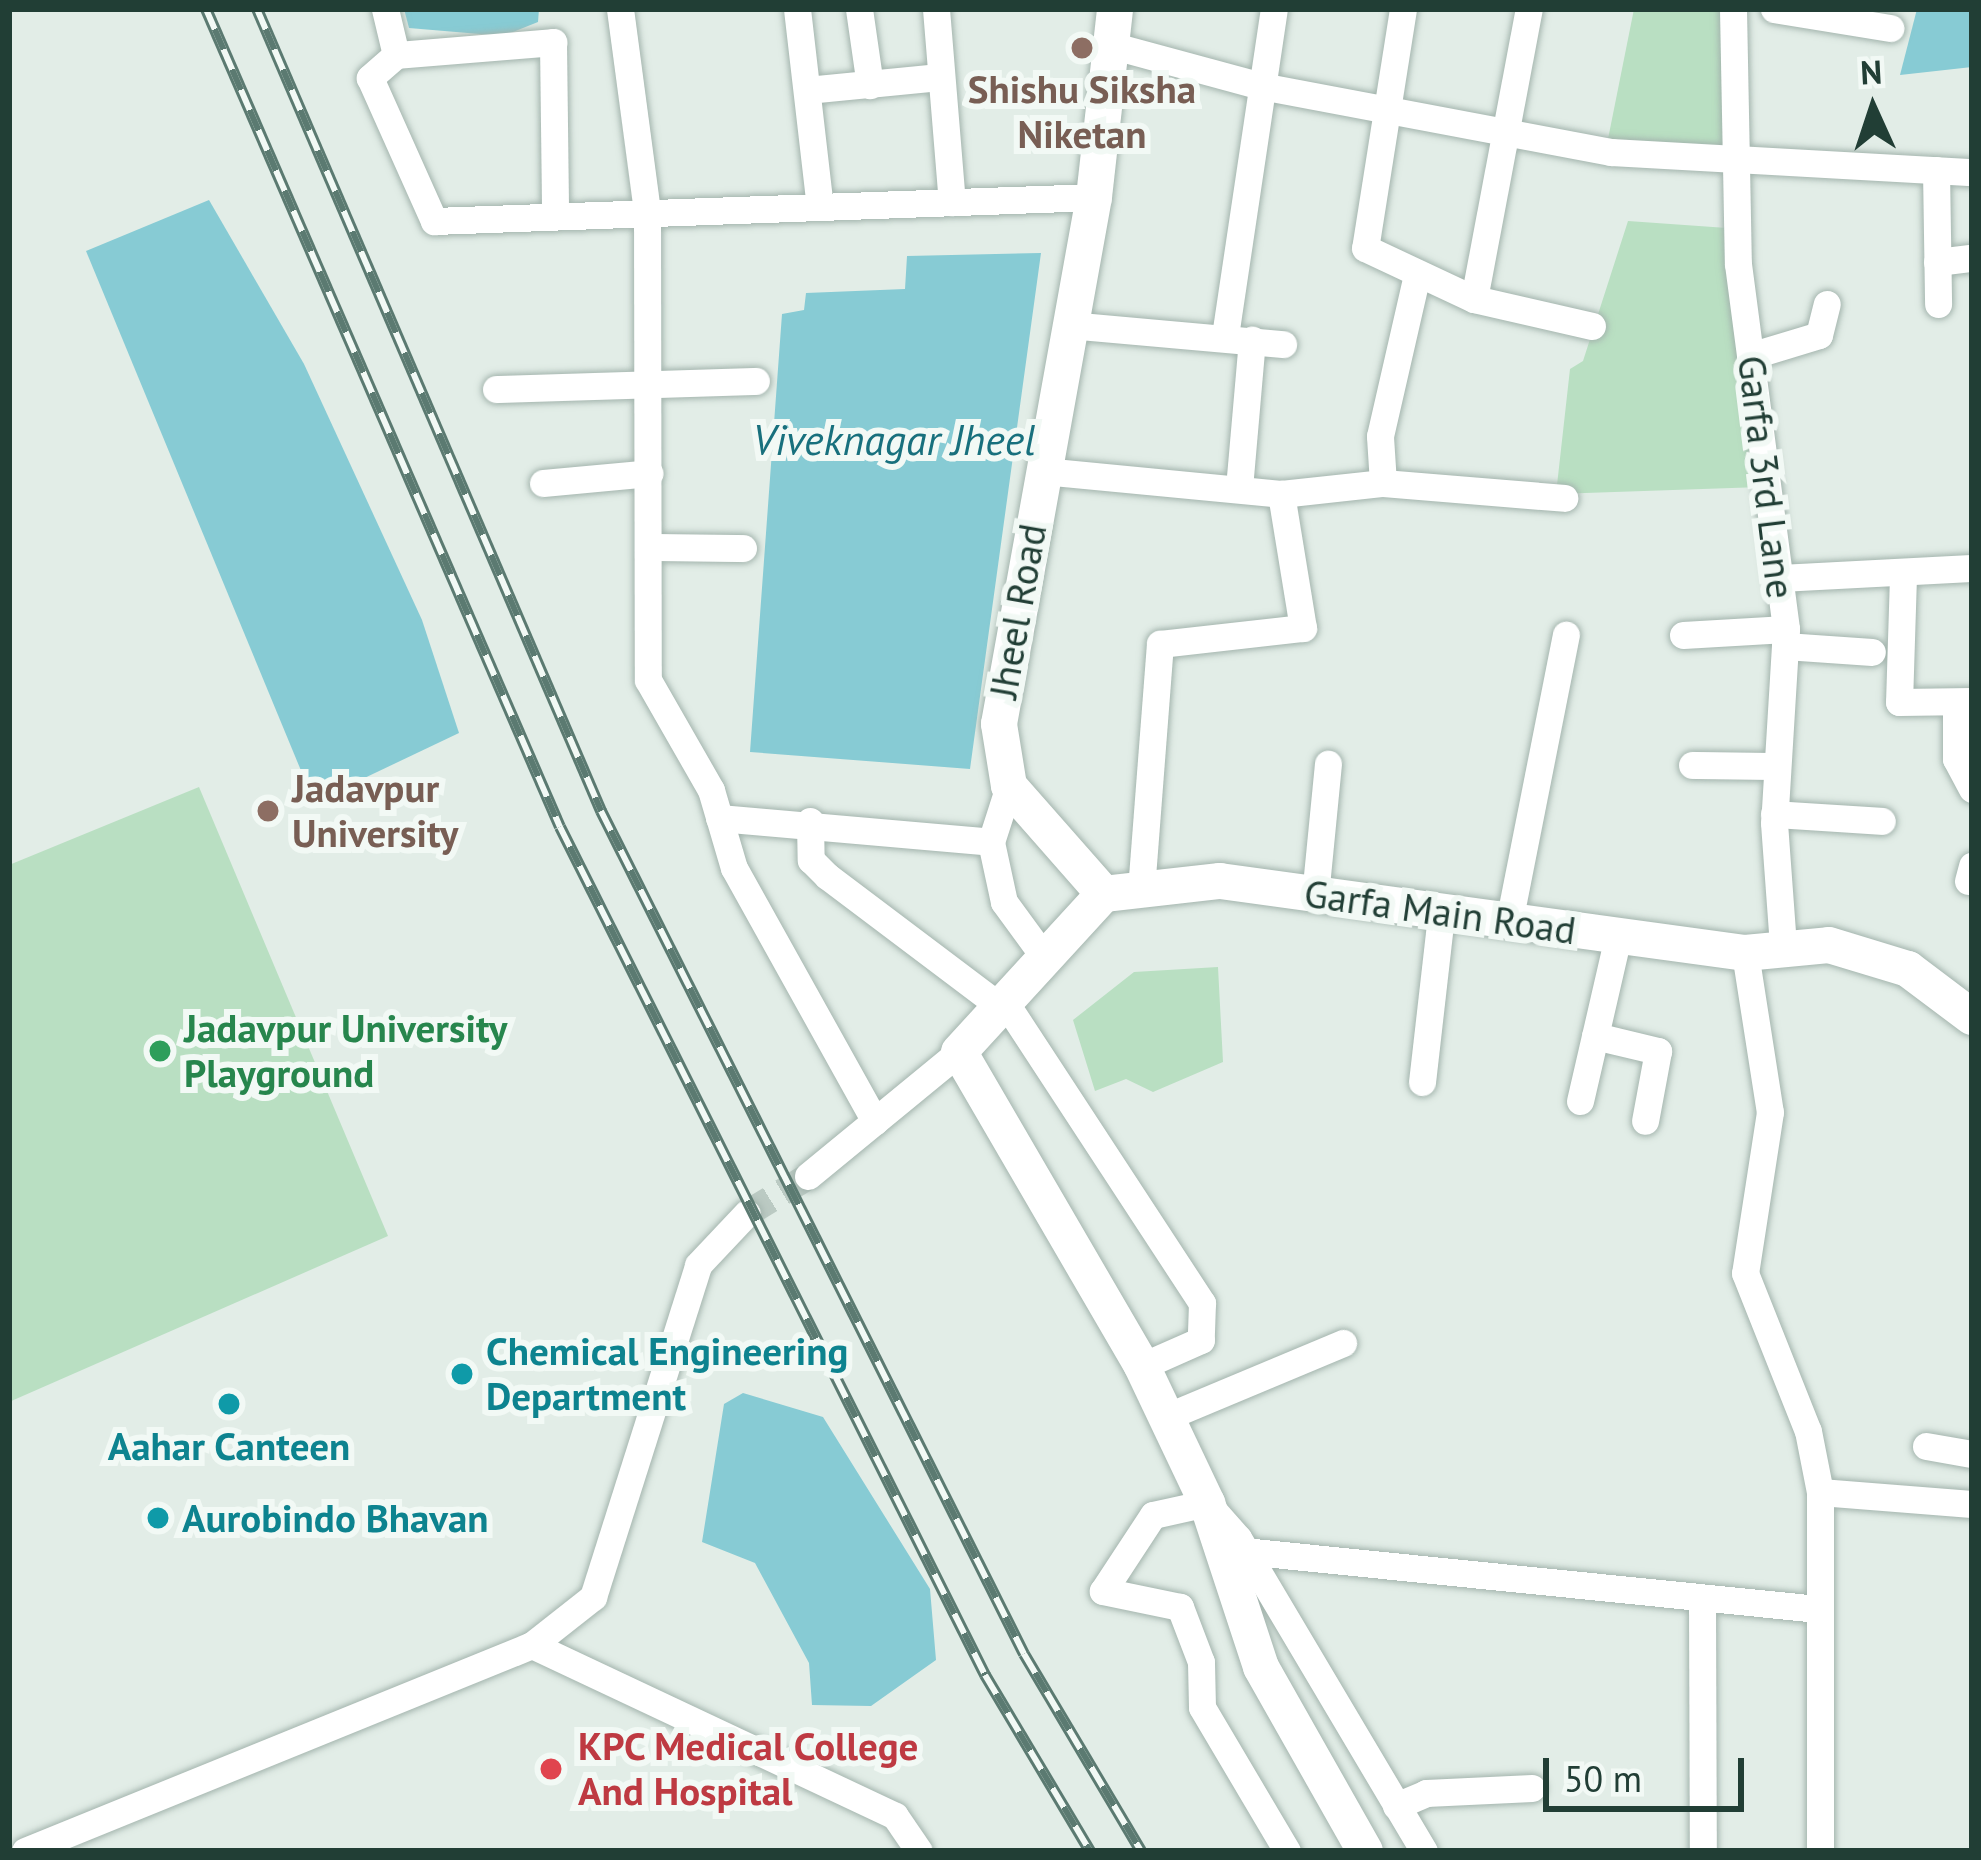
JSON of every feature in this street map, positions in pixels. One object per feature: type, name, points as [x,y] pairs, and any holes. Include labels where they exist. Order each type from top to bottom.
[{"type":"main road","name":"Jheel Road","points":[[1009,786],[1001,699],[1094,196],[1115,9]]},
{"type":"main road","points":[[1009,786],[1104,893],[959,1052],[1142,1366],[1207,1503],[1261,1667],[1365,1851]]},
{"type":"main road","name":"Garfa Main Road","points":[[1104,893],[1220,881],[1745,953],[1783,945],[1829,945],[1909,969],[1972,1017]]},
{"type":"street","points":[[385,9],[396,55]]},
{"type":"street","points":[[620,9],[647,211],[652,385],[648,680],[719,818],[734,868],[875,1121]]},
{"type":"street","points":[[797,9],[820,206]]},
{"type":"street","points":[[859,9],[870,86]]},
{"type":"street","points":[[936,9],[952,202]]},
{"type":"street","points":[[1239,488],[1238,338],[1261,86],[1274,9]]},
{"type":"street","points":[[1403,9],[1383,109],[1365,248],[1474,299],[1592,326]]},
{"type":"street","points":[[1474,299],[1529,9]]},
{"type":"street","name":"Garfa 3rd Lane","points":[[1733,9],[1735,154],[1750,356],[1785,638],[1774,814],[1783,945]]},
{"type":"street","points":[[1774,9],[1890,28]]},
{"type":"street","points":[[555,215],[553,42],[396,55],[370,78],[434,221],[1094,196]]},
{"type":"street","points":[[1114,46],[1261,86],[1508,137],[1719,165],[1735,154],[1972,172]]},
{"type":"street","points":[[806,90],[939,77]]},
{"type":"street","points":[[1936,170],[1938,304]]},
{"type":"street","points":[[1937,262],[1972,258]]},
{"type":"street","points":[[1383,483],[1380,436],[1417,274]]},
{"type":"street","points":[[1750,356],[1819,334],[1827,304]]},
{"type":"street","points":[[1068,326],[1283,344]]},
{"type":"street","points":[[496,389],[756,381]]},
{"type":"street","points":[[1042,471],[1281,494],[1383,483],[1564,498]]},
{"type":"street","points":[[543,483],[650,473]]},
{"type":"street","points":[[1141,890],[1160,644],[1303,628],[1281,494]]},
{"type":"street","points":[[648,547],[742,548]]},
{"type":"street","points":[[1779,578],[1903,576],[1972,568]]},
{"type":"street","points":[[1903,576],[1900,702],[1964,702],[1956,759],[1972,789]]},
{"type":"street","points":[[1509,922],[1566,635]]},
{"type":"street","points":[[1683,635],[1785,638],[1872,652]]},
{"type":"street","points":[[1316,896],[1328,764]]},
{"type":"street","points":[[1692,765],[1777,766]]},
{"type":"street","points":[[1009,786],[991,842],[1004,902],[1045,958]]},
{"type":"street","points":[[1774,814],[1882,821]]},
{"type":"street","points":[[719,818],[810,821],[991,842]]},
{"type":"street","points":[[810,821],[812,860],[827,876],[1003,1004],[1202,1303],[1201,1340],[1142,1366]]},
{"type":"street","points":[[1422,1082],[1441,914]]},
{"type":"street","points":[[1580,1101],[1618,936]]},
{"type":"street","points":[[1745,953],[1770,1112],[1745,1273],[1808,1431],[1820,1492],[1820,1851]]},
{"type":"street","points":[[1595,1036],[1658,1051],[1645,1120]]},
{"type":"street","points":[[808,1177],[959,1052]]},
{"type":"street","points":[[26,1851],[532,1645],[608,1573],[698,1265],[747,1214]]},
{"type":"street","points":[[1166,1417],[1343,1343]]},
{"type":"street","points":[[1926,1446],[1972,1454]]},
{"type":"street","points":[[1820,1492],[1972,1504]]},
{"type":"street","points":[[1287,1851],[1202,1707],[1201,1662],[1180,1607],[1103,1591],[1153,1515],[1207,1503],[1244,1551],[1424,1851]]},
{"type":"street","points":[[1244,1551],[1389,1557],[1702,1604],[1818,1609]]},
{"type":"street","points":[[1702,1604],[1702,1851]]},
{"type":"street","points":[[532,1645],[895,1816],[919,1851]]},
{"type":"street","points":[[1396,1806],[1426,1793],[1532,1788]]},
{"type":"green space","points":[[1634,9],[1726,9],[1730,145],[1606,149]]},
{"type":"green space","points":[[1628,221],[1727,228],[1761,487],[1556,494],[1570,369],[1583,361]]},
{"type":"green space","name":"Jadavpur University Playground","points":[[199,787],[388,1236],[9,1402],[9,865]]},
{"type":"green space","points":[[1218,967],[1223,1062],[1153,1092],[1126,1079],[1095,1091],[1073,1020],[1134,972]]},
{"type":"water","points":[[404,9],[539,9],[538,22],[503,36],[409,28]]},
{"type":"water","points":[[1917,9],[1972,9],[1972,67],[1900,75]]},
{"type":"water","points":[[209,200],[304,364],[422,620],[459,733],[314,802],[86,251]]},
{"type":"water","name":"Viveknagar Jheel","points":[[1041,253],[970,769],[750,752],[782,314],[804,310],[806,293],[905,289],[907,256]]},
{"type":"water","points":[[743,1393],[823,1417],[930,1589],[936,1660],[871,1706],[812,1705],[809,1663],[755,1563],[702,1542],[724,1404]]},
{"type":"tunnel","points":[[747,1213],[808,1176]]},
{"type":"railway","points":[[206,9],[560,827],[985,1675],[1090,1851]]},
{"type":"railway","points":[[257,9],[601,811],[1024,1654],[1141,1851]]},
{"type":"place","name":"Shishu Siksha Niketan","points":[[1082,48]]},
{"type":"place","name":"Jadavpur University","points":[[268,811]]},
{"type":"place","name":"Jadavpur University Playground","points":[[160,1051]]},
{"type":"place","name":"Chemical Engineering Department","points":[[462,1374]]},
{"type":"place","name":"Aahar Canteen","points":[[229,1404]]},
{"type":"place","name":"Aurobindo Bhavan","points":[[158,1518]]},
{"type":"place","name":"KPC Medical College And Hospital","points":[[551,1769]]}]
